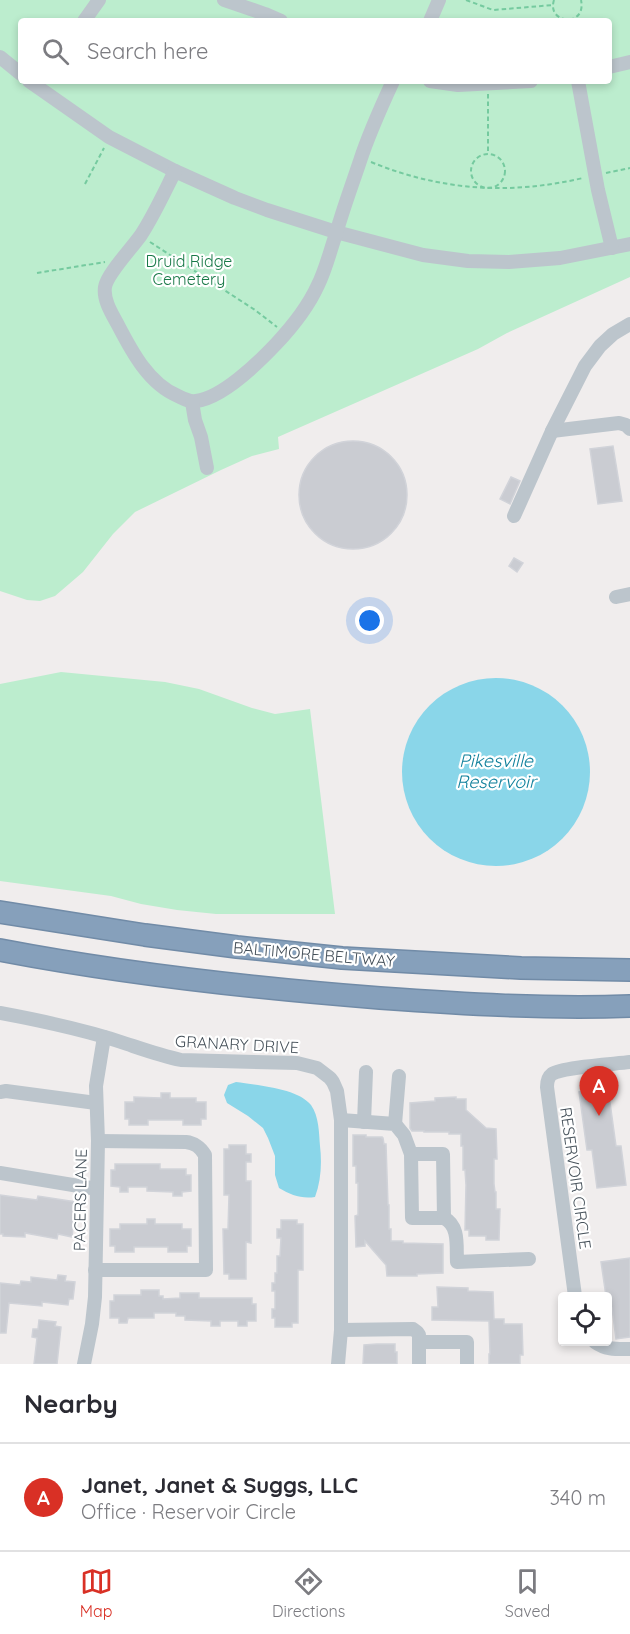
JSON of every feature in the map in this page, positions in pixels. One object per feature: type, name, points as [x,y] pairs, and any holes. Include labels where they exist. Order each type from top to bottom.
[{"type":"highway","points":[[0,906],[52,921]]},
{"type":"highway","name":"BALTIMORE BELTWAY","points":[[0,912],[237,947],[342,958],[509,968],[628,969]]},
{"type":"highway","points":[[0,950],[135,972],[336,994],[512,1006],[626,1007]]},
{"type":"highway","points":[[0,955],[46,959]]},
{"type":"street","points":[[86,18],[99,0]]},
{"type":"street","points":[[224,0],[275,18]]},
{"type":"street","points":[[431,18],[439,0]]},
{"type":"street","points":[[0,57],[18,72]]},
{"type":"street","points":[[612,66],[630,62]]},
{"type":"street","points":[[37,84],[110,137],[175,171],[235,198],[336,232],[423,255],[468,261],[509,262],[560,258],[630,244]]},
{"type":"street","points":[[175,171],[157,208],[108,279],[105,291],[109,308],[136,358],[162,387],[192,402],[209,397],[233,383],[252,368],[303,311],[318,288],[361,158],[392,84]]},
{"type":"street","points":[[452,84],[488,84]]},
{"type":"street","points":[[579,84],[612,248]]},
{"type":"street","points":[[514,516],[552,430],[592,356],[613,334],[630,324]]},
{"type":"street","points":[[192,402],[207,468]]},
{"type":"street","points":[[552,430],[619,423],[630,429]]},
{"type":"street","name":"GRANARY DRIVE","points":[[0,1013],[68,1027],[164,1057],[181,1060],[309,1065],[323,1072],[333,1082],[337,1091],[341,1120],[341,1330],[338,1364]]},
{"type":"street","name":"PACERS LANE","points":[[84,1364],[92,1324],[98,1141],[96,1086],[104,1037]]},
{"type":"street","name":"RESERVOIR CIRCLE","points":[[574,1292],[547,1081],[549,1076],[560,1070],[630,1065]]},
{"type":"street","points":[[364,1122],[366,1072]]},
{"type":"street","points":[[399,1076],[396,1124],[411,1154],[412,1218],[444,1218],[450,1221],[455,1232],[457,1262],[529,1259]]},
{"type":"street","points":[[0,1092],[96,1103]]},
{"type":"street","points":[[341,1120],[396,1124]]},
{"type":"street","points":[[95,1270],[206,1270],[205,1155],[200,1148],[186,1142],[98,1141]]},
{"type":"street","points":[[411,1154],[443,1154],[444,1218]]},
{"type":"street","points":[[0,1173],[97,1189]]},
{"type":"street","points":[[341,1330],[413,1329],[417,1332],[419,1342],[419,1364]]},
{"type":"street","points":[[419,1342],[467,1342],[467,1364]]},
{"type":"street","points":[[601,1346],[630,1349]]},
{"type":"path","points":[[466,0],[493,10],[553,5]]},
{"type":"path","points":[[554,0],[554,11],[561,18]]},
{"type":"path","points":[[574,18],[582,9],[581,0]]},
{"type":"path","points":[[488,84],[488,154]]},
{"type":"path","points":[[86,184],[110,137]]},
{"type":"path","points":[[488,154],[499,158],[505,170],[500,184],[487,189],[477,185],[470,173],[471,166],[476,159],[488,154]]},
{"type":"path","points":[[361,158],[440,183],[487,189],[540,186],[630,168]]},
{"type":"path","points":[[140,235],[255,310],[284,334]]},
{"type":"path","points":[[38,273],[123,260]]},
{"type":"green space","name":"Druid Ridge Cemetery","points":[[0,0],[630,0],[630,277],[507,333],[478,349],[278,437],[279,449],[252,456],[135,512],[113,534],[83,572],[55,596],[40,601],[27,600],[0,591]]},
{"type":"green space","points":[[61,672],[165,682],[199,689],[275,714],[310,709],[335,914],[216,914],[141,904],[111,896],[0,881],[0,684]]},
{"type":"water","name":"Pikesville Reservoir","points":[[496,678],[532,685],[548,694],[562,706],[574,720],[583,736],[590,772],[583,808],[574,824],[562,838],[548,850],[532,859],[496,866],[460,859],[444,850],[430,838],[418,824],[409,808],[402,772],[409,736],[418,720],[430,706],[444,694],[460,685]]},
{"type":"water","points":[[236,1082],[287,1091],[305,1099],[311,1105],[316,1114],[321,1159],[320,1178],[315,1197],[296,1196],[279,1188],[275,1175],[275,1156],[263,1128],[227,1103],[224,1095],[228,1085]]},
{"type":"building","points":[[353,441],[374,445],[391,457],[403,474],[407,495],[403,516],[391,533],[374,545],[353,549],[332,545],[315,533],[303,516],[299,495],[303,474],[315,457],[332,445]]},
{"type":"building","points":[[613,446],[622,501],[598,504],[590,449]]},
{"type":"building","points":[[511,477],[520,481],[510,504],[500,499]]},
{"type":"building","points":[[514,558],[523,563],[517,572],[509,566]]},
{"type":"building","points":[[608,1088],[616,1146],[621,1146],[626,1185],[597,1188],[592,1150],[587,1150],[579,1092]]},
{"type":"building","points":[[161,1093],[170,1093],[170,1098],[196,1098],[196,1102],[206,1102],[206,1119],[201,1119],[201,1125],[183,1125],[183,1120],[148,1120],[148,1125],[129,1125],[129,1119],[125,1119],[125,1102],[134,1102],[134,1097],[161,1098]]},
{"type":"building","points":[[456,1097],[456,1099],[466,1099],[466,1110],[486,1128],[496,1129],[497,1159],[494,1159],[494,1184],[496,1209],[500,1209],[499,1240],[486,1240],[486,1236],[469,1236],[469,1230],[465,1230],[466,1185],[461,1134],[412,1131],[410,1128],[410,1103]]},
{"type":"building","points":[[353,1135],[382,1137],[386,1144],[391,1241],[443,1244],[443,1273],[387,1276],[386,1265],[365,1241],[365,1246],[356,1247],[355,1216],[358,1215],[358,1183],[356,1183],[356,1166],[353,1166]]},
{"type":"building","points":[[229,1145],[246,1145],[246,1154],[251,1154],[251,1162],[246,1162],[246,1181],[251,1181],[251,1243],[246,1242],[246,1279],[229,1279],[229,1274],[224,1274],[223,1229],[228,1229],[229,1195],[224,1195],[224,1149],[229,1149]]},
{"type":"building","points":[[115,1164],[160,1164],[160,1169],[186,1169],[186,1175],[191,1175],[191,1191],[182,1192],[182,1196],[173,1196],[173,1192],[147,1191],[147,1187],[128,1187],[128,1192],[120,1192],[120,1187],[111,1186],[111,1170],[115,1170]]},
{"type":"building","points":[[0,1195],[37,1200],[38,1196],[76,1202],[72,1237],[58,1234],[57,1239],[25,1233],[25,1237],[3,1236],[0,1234]]},
{"type":"building","points":[[147,1219],[155,1219],[155,1224],[182,1224],[182,1229],[191,1229],[191,1246],[187,1246],[187,1252],[168,1252],[168,1247],[134,1247],[134,1252],[115,1252],[115,1246],[110,1246],[110,1229],[120,1229],[120,1224],[147,1224]]},
{"type":"building","points":[[281,1220],[297,1220],[297,1224],[303,1224],[303,1270],[298,1270],[298,1323],[292,1323],[292,1327],[275,1327],[275,1318],[272,1318],[272,1309],[275,1309],[275,1291],[272,1291],[272,1283],[275,1283],[275,1273],[277,1273],[277,1256],[280,1256],[281,1238],[277,1238],[277,1229],[281,1229]]},
{"type":"building","points":[[630,1258],[630,1337],[616,1339],[612,1292],[605,1292],[601,1262]]},
{"type":"building","points":[[58,1275],[66,1276],[65,1281],[75,1282],[73,1299],[69,1299],[68,1305],[42,1302],[42,1306],[9,1303],[6,1333],[0,1333],[0,1283],[20,1285],[21,1281],[31,1282],[31,1277],[57,1280]]},
{"type":"building","points":[[437,1287],[493,1292],[494,1319],[504,1319],[504,1324],[522,1324],[523,1355],[520,1355],[520,1364],[489,1364],[489,1321],[432,1320],[432,1307],[438,1307]]},
{"type":"building","points":[[141,1290],[159,1290],[159,1296],[163,1296],[163,1299],[180,1298],[180,1293],[199,1293],[199,1298],[252,1298],[252,1304],[256,1304],[256,1321],[247,1321],[247,1326],[238,1326],[238,1321],[220,1321],[220,1326],[211,1326],[211,1321],[185,1320],[185,1316],[176,1316],[176,1313],[154,1313],[154,1318],[128,1318],[127,1323],[119,1323],[119,1318],[110,1318],[110,1301],[114,1301],[114,1295],[141,1295]]},
{"type":"building","points":[[39,1320],[56,1322],[55,1326],[61,1327],[57,1364],[34,1364],[37,1338],[32,1337],[33,1329],[38,1329]]},
{"type":"building","points":[[395,1344],[397,1364],[363,1364],[364,1345]]},
{"type":"place","name":"Janet, Janet & Suggs, LLC","points":[[599,1116]]}]
